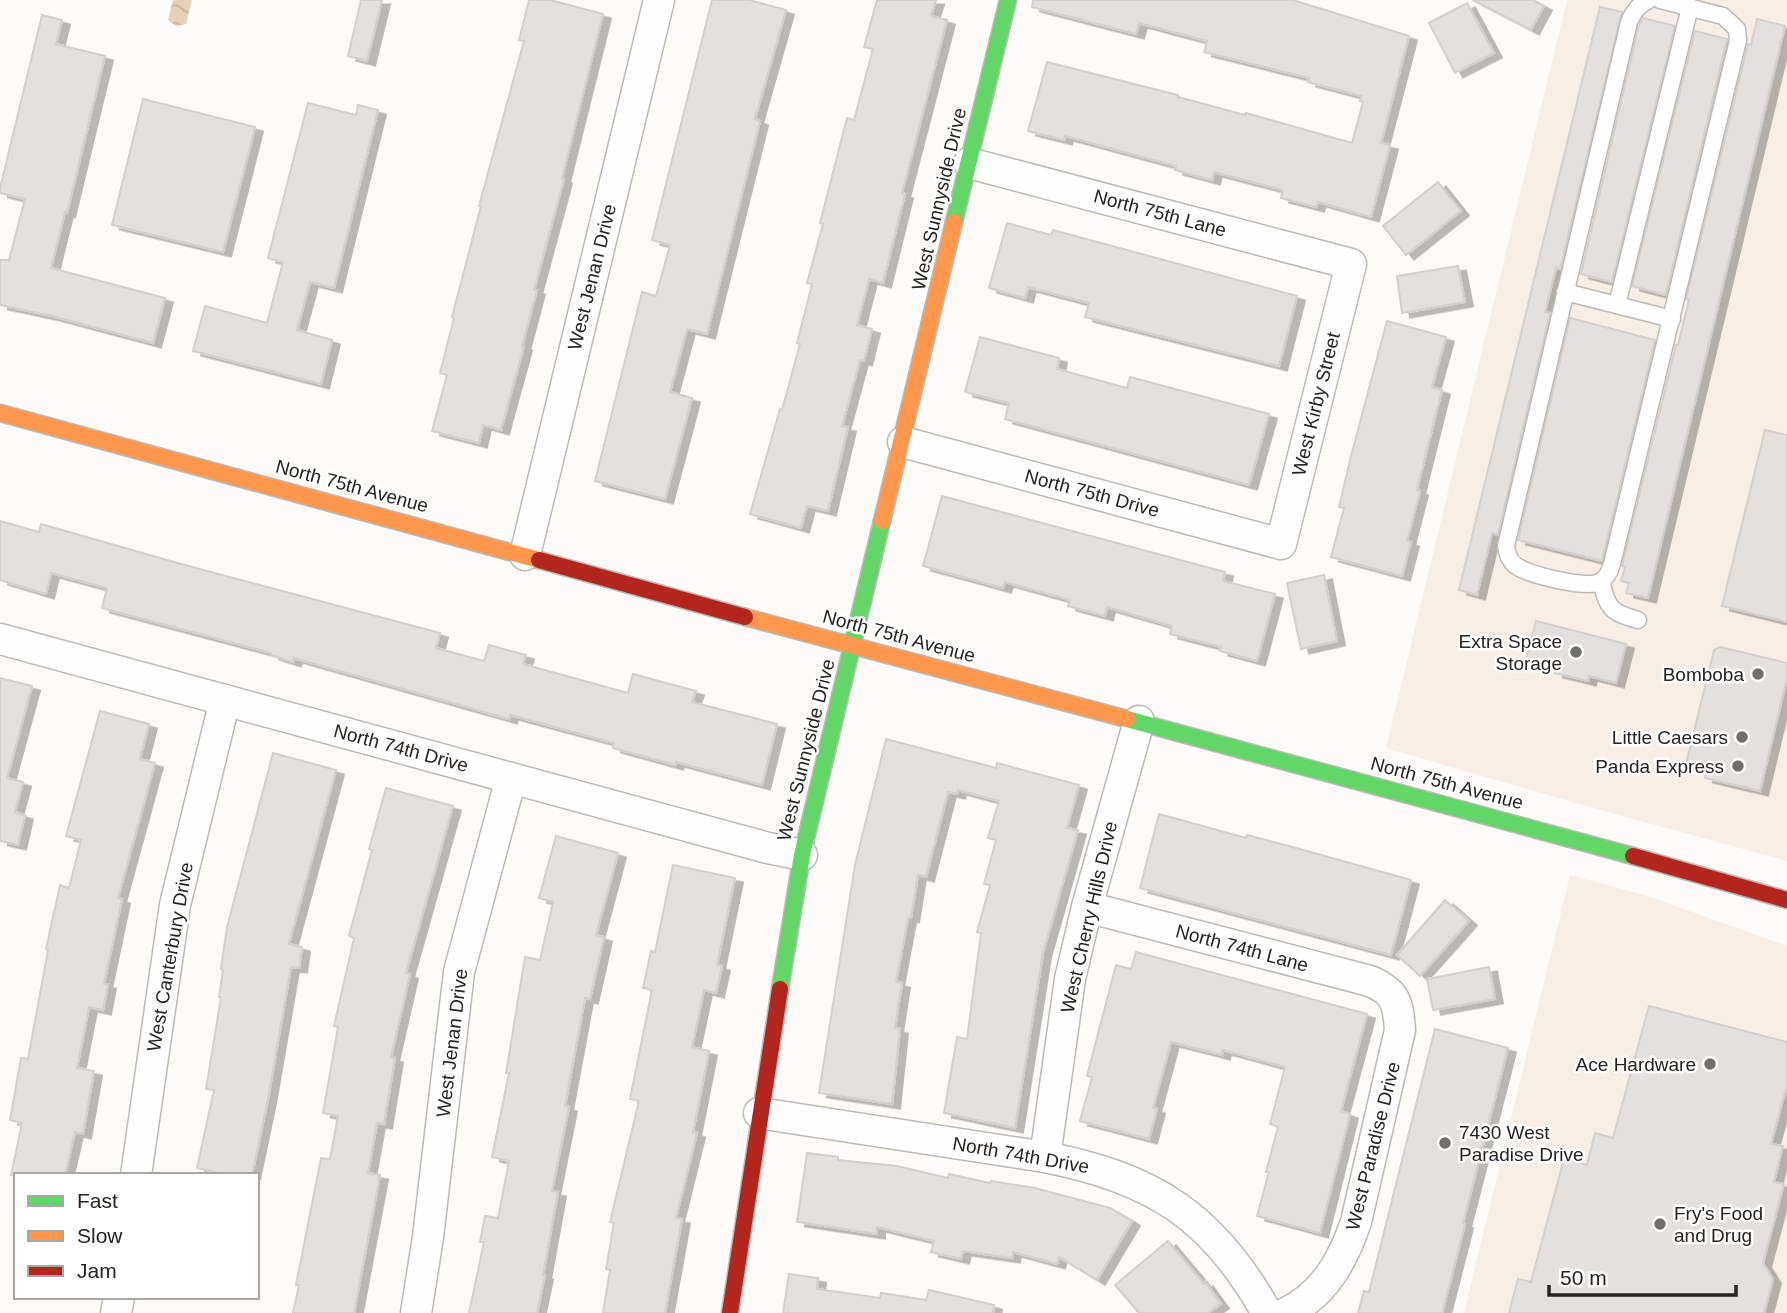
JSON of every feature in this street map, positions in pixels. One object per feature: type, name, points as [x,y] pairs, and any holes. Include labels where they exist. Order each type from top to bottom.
[{"type":"main road","name":"West Sunnyside Drive","points":[[730,1313],[759,1112],[802,855],[1008,0]]},
{"type":"main road","name":"North 75th Avenue","points":[[0,413],[1640,857],[1787,900]]},
{"type":"street","name":"West Jenan Drive","points":[[525,555],[659,0]]},
{"type":"street","name":"North 75th Lane","points":[[969,163],[1352,264]]},
{"type":"street","name":"West Kirby Street","points":[[1281,544],[1352,264]]},
{"type":"street","name":"North 75th Drive","points":[[903,442],[1281,544]]},
{"type":"street","name":"North 74th Drive","points":[[0,639],[802,855]]},
{"type":"street","name":"West Canterbury Drive","points":[[136,1173],[174,905],[225,700]]},
{"type":"street","name":"West Cherry Hills Drive","points":[[1045,1157],[1070,979],[1087,907],[1139,722]]},
{"type":"street","name":"West Jenan Drive","points":[[416,1313],[428,1237],[459,972],[511,778]]},
{"type":"street","name":"North 74th Lane","points":[[1087,907],[1370,981],[1382,986],[1393,996]]},
{"type":"street","name":"West Paradise Drive","points":[[1286,1313],[1315,1295],[1348,1247],[1400,1030],[1393,996]]},
{"type":"street","name":"North 74th Drive","points":[[759,1112],[1045,1157],[1084,1165],[1143,1186],[1199,1225],[1227,1251],[1267,1313]]},
{"type":"lane","points":[[1649,0],[1640,4],[1629,22],[1506,546],[1508,557],[1516,566],[1583,584],[1601,581],[1609,573],[1612,564],[1738,40],[1737,29],[1723,16],[1660,0]]},
{"type":"lane","points":[[1617,305],[1690,7]]},
{"type":"lane","points":[[1565,292],[1672,319]]},
{"type":"lane","points":[[1601,581],[1610,608],[1617,614],[1638,620]]},
{"type":"shaded area","points":[[1567,0],[1787,0],[1787,861],[1386,748]]},
{"type":"shaded area","points":[[1570,875],[1648,896],[1787,946],[1787,1313],[1464,1313]]},
{"type":"water","points":[[173,0],[192,0],[186,24],[176,26],[168,20]]},
{"type":"building","points":[[361,0],[382,0],[367,61],[348,56]]},
{"type":"building","points":[[529,0],[550,0],[603,14],[562,178],[564,179],[534,290],[537,290],[524,346],[501,430],[483,425],[479,443],[432,431],[447,375],[440,373],[454,318],[452,317],[524,41],[519,40]]},
{"type":"building","points":[[712,0],[749,0],[786,10],[755,119],[760,121],[707,334],[687,329],[670,392],[692,398],[665,499],[595,481],[642,292],[656,296],[670,245],[652,240]]},
{"type":"building","points":[[877,0],[936,0],[931,16],[947,20],[902,193],[905,194],[883,283],[869,279],[857,325],[872,329],[864,361],[860,360],[842,426],[848,427],[828,511],[807,506],[801,528],[750,514],[800,344],[797,343],[812,284],[807,283],[847,118],[854,120],[873,49],[864,47]]},
{"type":"building","points":[[1033,0],[1293,0],[1409,36],[1381,143],[1390,145],[1371,217],[1318,202],[1316,207],[1281,198],[1283,190],[1214,172],[1212,180],[1175,170],[1176,166],[1065,136],[1064,140],[1028,131],[1047,62],[1352,143],[1363,102],[1360,101],[1361,96],[1308,82],[1309,78],[1204,52],[1207,41],[1139,23],[1136,34],[1032,7]]},
{"type":"building","points":[[1473,0],[1533,0],[1544,6],[1531,30]]},
{"type":"building","points":[[1467,3],[1494,53],[1455,73],[1429,23]]},
{"type":"building","points":[[1600,7],[1622,12],[1560,269],[1556,268],[1545,312],[1550,313],[1498,535],[1492,533],[1477,595],[1459,590]]},
{"type":"building","points":[[42,15],[62,20],[56,44],[105,56],[51,268],[165,298],[153,343],[0,305],[0,260],[9,260],[25,199],[0,193],[0,188]]},
{"type":"building","points":[[1643,18],[1675,26],[1612,282],[1581,274],[1639,25]]},
{"type":"building","points":[[1757,19],[1785,26],[1648,598],[1626,593],[1629,583],[1621,581],[1625,567],[1622,566],[1689,300],[1686,299],[1748,44],[1751,45]]},
{"type":"building","points":[[1695,31],[1727,39],[1666,295],[1632,286]]},
{"type":"building","points":[[143,99],[255,127],[223,252],[112,225]]},
{"type":"building","points":[[308,103],[356,115],[358,105],[378,110],[334,288],[310,282],[297,330],[332,340],[321,384],[193,351],[205,306],[267,323],[283,262],[268,258]]},
{"type":"building","points":[[1438,182],[1461,211],[1406,255],[1383,226]]},
{"type":"building","points":[[1007,223],[1051,235],[1053,230],[1297,296],[1279,366],[1085,317],[1089,303],[1028,287],[1025,298],[989,288]]},
{"type":"building","points":[[1458,266],[1465,302],[1402,313],[1397,276]]},
{"type":"building","points":[[1570,318],[1655,340],[1602,561],[1518,540]]},
{"type":"building","points":[[1387,321],[1446,337],[1432,387],[1442,390],[1417,490],[1420,491],[1407,541],[1411,542],[1402,576],[1331,557],[1344,508],[1339,507],[1351,456]]},
{"type":"building","points":[[980,337],[1059,358],[1057,369],[1127,388],[1130,377],[1269,414],[1249,485],[1005,419],[1009,403],[965,392]]},
{"type":"building","points":[[1765,430],[1787,435],[1787,622],[1722,606]]},
{"type":"building","points":[[942,496],[1225,572],[1223,581],[1275,594],[1257,661],[1220,651],[1221,647],[1170,634],[1172,626],[1107,607],[1105,616],[1068,606],[1070,600],[1005,582],[1003,588],[923,566]]},
{"type":"building","points":[[0,521],[39,532],[41,524],[440,633],[436,648],[484,661],[489,645],[526,655],[523,664],[628,693],[633,674],[696,691],[692,702],[777,724],[762,785],[676,762],[675,765],[613,748],[614,743],[510,715],[509,719],[294,658],[293,662],[271,653],[102,608],[107,588],[51,573],[46,594],[0,580]]},
{"type":"building","points":[[1324,575],[1337,641],[1301,649],[1287,583]]},
{"type":"building","name":"Extra Space Storage","points":[[1536,621],[1626,644],[1616,683],[1589,676],[1588,681],[1555,673],[1556,668],[1526,660]]},
{"type":"building","points":[[1720,647],[1787,663],[1787,678],[1760,791],[1705,778],[1708,769],[1686,764],[1714,650]]},
{"type":"building","points":[[0,678],[32,686],[7,778],[23,782],[15,812],[25,815],[18,845],[0,841]]},
{"type":"building","points":[[100,711],[149,724],[140,759],[155,763],[118,898],[122,899],[104,984],[108,984],[103,1010],[89,1007],[77,1068],[94,1071],[83,1134],[75,1132],[65,1173],[11,1175],[22,1123],[10,1120],[21,1058],[28,1059],[48,950],[46,949],[60,885],[69,888],[81,840],[66,836]]},
{"type":"building","points":[[886,739],[996,768],[997,763],[1079,785],[1067,828],[1078,830],[1043,953],[1015,1128],[944,1113],[957,1037],[967,1039],[981,933],[977,932],[990,885],[984,884],[996,840],[988,838],[999,801],[958,790],[957,794],[948,792],[926,877],[918,875],[911,918],[908,918],[896,982],[902,983],[895,1028],[900,1029],[892,1104],[819,1093],[855,865]]},
{"type":"building","points":[[273,753],[336,770],[289,944],[302,947],[299,968],[291,967],[252,1173],[219,1173],[197,1168],[214,1090],[206,1089],[221,997],[221,969],[227,927]]},
{"type":"building","points":[[386,788],[453,806],[406,973],[410,974],[391,1057],[395,1058],[384,1124],[377,1123],[368,1173],[380,1175],[354,1313],[293,1313],[321,1158],[330,1159],[338,1116],[323,1113],[338,1027],[334,1026],[354,938],[349,936]]},
{"type":"building","points":[[1159,814],[1411,880],[1391,955],[1140,888]]},
{"type":"building","points":[[556,836],[618,853],[596,935],[604,937],[590,999],[585,998],[565,1106],[569,1107],[552,1191],[558,1192],[545,1275],[537,1313],[469,1313],[484,1242],[480,1242],[485,1216],[498,1218],[509,1161],[492,1157],[509,1073],[506,1073],[525,957],[540,960],[553,902],[539,898]]},
{"type":"building","points":[[673,865],[735,878],[717,965],[722,966],[716,993],[704,990],[692,1047],[709,1051],[693,1132],[697,1133],[676,1218],[682,1219],[665,1313],[603,1313],[610,1270],[606,1269],[614,1223],[610,1222],[639,1101],[630,1099],[652,990],[643,988],[651,951],[655,952]]},
{"type":"building","points":[[1445,900],[1469,921],[1420,976],[1397,955]]},
{"type":"building","points":[[1136,952],[1367,1014],[1341,1111],[1350,1114],[1320,1233],[1257,1216],[1278,1127],[1270,1124],[1285,1067],[1223,1050],[1222,1055],[1171,1042],[1153,1108],[1157,1109],[1149,1139],[1080,1121],[1092,1077],[1087,1076],[1116,965],[1131,969]]},
{"type":"building","points":[[1489,967],[1495,999],[1433,1010],[1427,979]]},
{"type":"building","name":"Fry's Food and Drug","points":[[1649,1006],[1787,1042],[1787,1085],[1771,1144],[1783,1146],[1774,1182],[1784,1184],[1763,1263],[1773,1279],[1764,1313],[1509,1313],[1518,1279],[1531,1282],[1564,1159],[1587,1165],[1595,1133],[1613,1138]]},
{"type":"building","points":[[1435,1029],[1508,1048],[1445,1302],[1442,1313],[1358,1313],[1364,1291],[1369,1292]]},
{"type":"building","points":[[807,1153],[838,1157],[838,1160],[897,1166],[948,1178],[949,1174],[990,1183],[1035,1188],[1110,1208],[1132,1221],[1097,1280],[1059,1257],[1057,1264],[1013,1252],[1012,1258],[963,1251],[961,1259],[931,1252],[934,1241],[877,1227],[877,1234],[797,1222]]},
{"type":"building","points":[[1168,1241],[1221,1304],[1208,1313],[1139,1313],[1115,1285]]},
{"type":"building","points":[[789,1274],[818,1278],[817,1289],[880,1298],[881,1293],[926,1300],[929,1290],[994,1305],[993,1313],[783,1313]]},
{"type":"traffic: fast","points":[[954,222],[1008,0]]},
{"type":"traffic: fast","points":[[780,989],[802,855],[882,521]]},
{"type":"traffic: fast","points":[[1127,719],[1633,856]]},
{"type":"traffic: slow","points":[[882,521],[954,222]]},
{"type":"traffic: slow","points":[[0,413],[539,560]]},
{"type":"traffic: slow","points":[[745,617],[1127,719]]},
{"type":"traffic: jam","points":[[539,560],[745,617]]},
{"type":"traffic: jam","points":[[1633,856],[1787,900]]},
{"type":"traffic: jam","points":[[730,1313],[780,989]]},
{"type":"place","name":"Extra Space Storage","points":[[1576,652]]},
{"type":"place","name":"Bomboba","points":[[1758,674]]},
{"type":"place","name":"Little Caesars","points":[[1742,737]]},
{"type":"place","name":"Panda Express","points":[[1738,766]]},
{"type":"place","name":"Ace Hardware","points":[[1710,1064]]},
{"type":"place","name":"7430 West Paradise Drive","points":[[1445,1143]]},
{"type":"place","name":"Fry's Food and Drug","points":[[1660,1224]]}]
